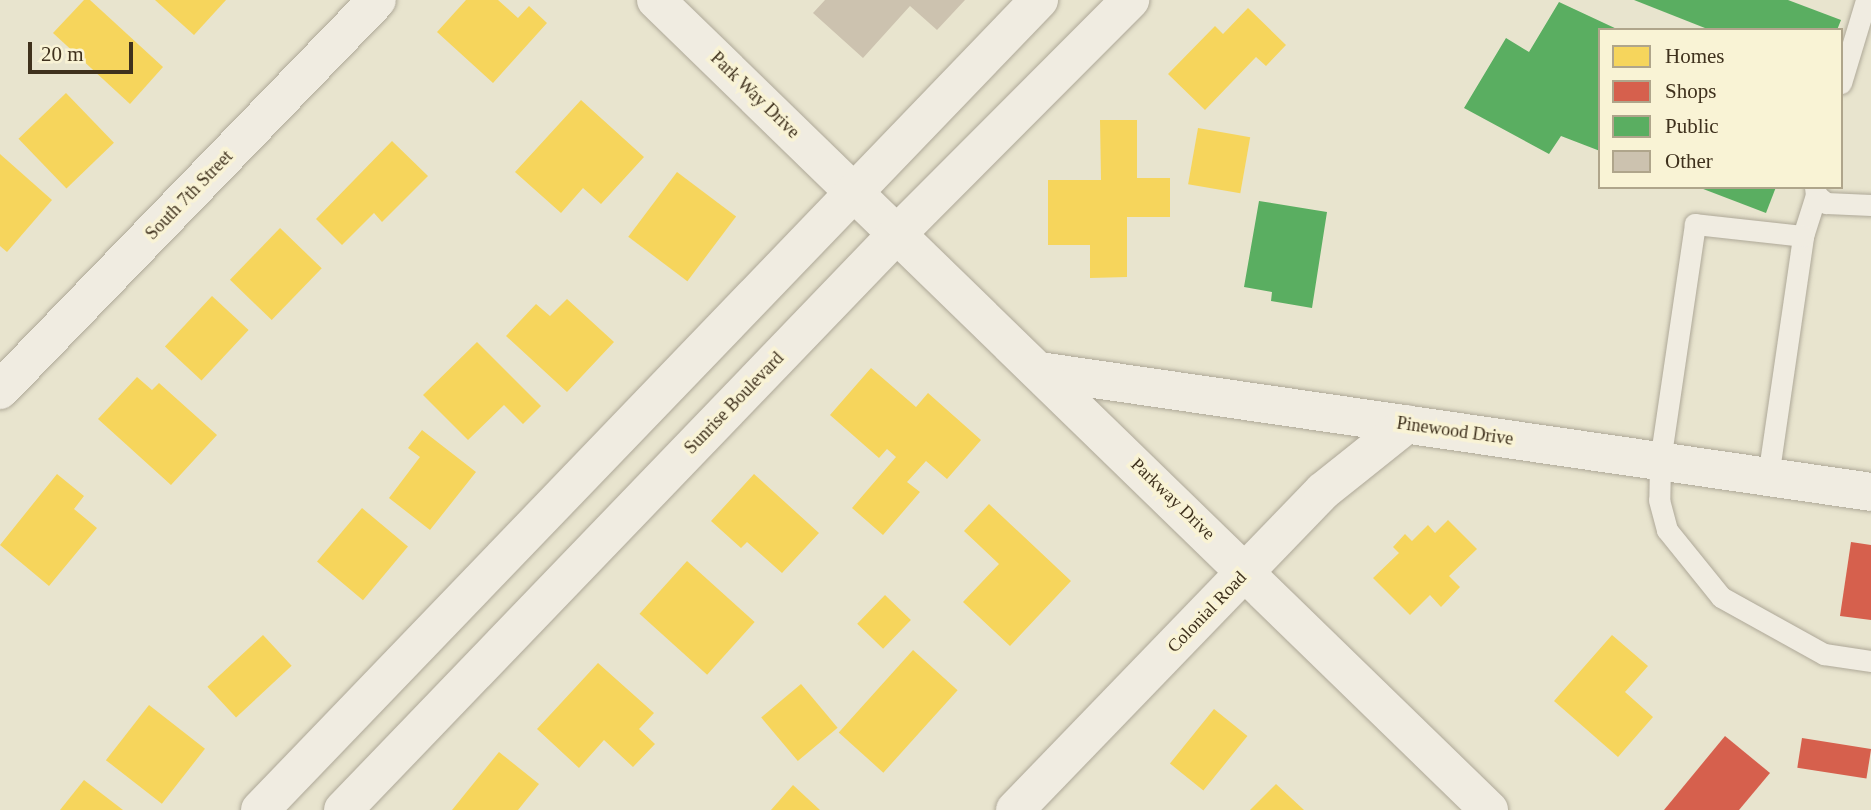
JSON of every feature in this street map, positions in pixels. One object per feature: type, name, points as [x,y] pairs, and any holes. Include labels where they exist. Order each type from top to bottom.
[{"type":"street","name":"South 7th Street","points":[[0,390],[377,0]]},
{"type":"street","name":"Park Way Drive","points":[[656,0],[853,191]]},
{"type":"street","points":[[260,810],[1039,0]]},
{"type":"street","name":"Sunrise Boulevard","points":[[343,810],[896,234],[1129,0]]},
{"type":"street","name":"Parkway Drive","points":[[853,191],[1247,570],[1489,810]]},
{"type":"street","name":"Pinewood Drive","points":[[1039,371],[1871,492]]},
{"type":"street","name":"Colonial Road","points":[[1015,810],[1322,491],[1407,424]]},
{"type":"lane","points":[[1843,76],[1866,0]]},
{"type":"lane","points":[[1815,191],[1826,203],[1871,205]]},
{"type":"lane","points":[[1768,477],[1803,236],[1815,191]]},
{"type":"lane","points":[[1803,236],[1695,224],[1660,461],[1659,500],[1667,530],[1721,597],[1824,654],[1871,661]]},
{"type":"building: Homes","points":[[84,0],[90,0],[163,67],[130,104],[53,33]]},
{"type":"building: Homes","points":[[155,0],[226,0],[194,35]]},
{"type":"building: Homes","points":[[466,0],[498,0],[518,18],[529,6],[547,23],[493,83],[437,32]]},
{"type":"building: Homes","points":[[1248,8],[1286,45],[1266,66],[1256,57],[1205,110],[1168,74],[1215,26],[1223,34]]},
{"type":"building: Homes","points":[[66,93],[114,143],[66,188],[19,139]]},
{"type":"building: Homes","points":[[581,100],[644,157],[601,204],[583,188],[561,213],[515,172]]},
{"type":"building: Homes","points":[[1100,120],[1137,120],[1137,178],[1170,178],[1170,217],[1127,217],[1127,277],[1090,278],[1090,245],[1048,245],[1048,180],[1101,180]]},
{"type":"building: Homes","points":[[1198,128],[1250,137],[1240,193],[1188,184]]},
{"type":"building: Homes","points":[[392,141],[428,176],[382,222],[374,213],[342,245],[316,219]]},
{"type":"building: Homes","points":[[0,154],[52,200],[7,252],[0,246]]},
{"type":"building: Homes","points":[[677,172],[736,217],[687,281],[628,237]]},
{"type":"building: Homes","points":[[280,228],[322,268],[272,320],[230,280]]},
{"type":"building: Homes","points":[[212,296],[249,330],[202,381],[165,346]]},
{"type":"building: Homes","points":[[567,299],[614,342],[567,392],[506,336],[536,304],[550,316]]},
{"type":"building: Homes","points":[[477,342],[541,406],[523,424],[504,405],[468,440],[423,395]]},
{"type":"building: Homes","points":[[871,368],[916,407],[928,393],[981,440],[947,479],[926,461],[907,482],[920,492],[883,535],[852,508],[896,457],[887,449],[879,458],[830,415]]},
{"type":"building: Homes","points":[[137,377],[152,390],[159,383],[217,435],[171,485],[98,419]]},
{"type":"building: Homes","points":[[422,430],[476,472],[430,530],[389,498],[420,457],[408,448]]},
{"type":"building: Homes","points":[[57,474],[84,496],[74,509],[97,528],[49,586],[0,545]]},
{"type":"building: Homes","points":[[754,474],[819,533],[782,573],[747,542],[741,548],[711,521]]},
{"type":"building: Homes","points":[[989,504],[1071,581],[1010,646],[963,602],[999,564],[964,531]]},
{"type":"building: Homes","points":[[362,508],[408,547],[363,600],[317,562]]},
{"type":"building: Homes","points":[[1448,520],[1477,549],[1449,576],[1460,587],[1441,607],[1430,595],[1410,615],[1373,578],[1399,553],[1393,547],[1405,534],[1412,541],[1428,525],[1435,533]]},
{"type":"building: Homes","points":[[687,561],[755,622],[707,675],[639,614]]},
{"type":"building: Homes","points":[[885,595],[911,620],[883,649],[857,624]]},
{"type":"building: Homes","points":[[263,635],[292,666],[236,718],[207,687]]},
{"type":"building: Homes","points":[[1612,635],[1648,666],[1625,692],[1653,717],[1618,757],[1554,701]]},
{"type":"building: Homes","points":[[913,650],[958,690],[883,773],[839,732]]},
{"type":"building: Homes","points":[[598,663],[654,713],[639,729],[655,744],[633,767],[604,740],[579,768],[537,729]]},
{"type":"building: Homes","points":[[801,684],[838,728],[798,761],[761,717]]},
{"type":"building: Homes","points":[[149,705],[205,749],[162,804],[106,760]]},
{"type":"building: Homes","points":[[1214,709],[1247,736],[1203,790],[1170,763]]},
{"type":"building: Homes","points":[[499,752],[539,784],[518,810],[452,810]]},
{"type":"building: Homes","points":[[84,780],[123,810],[60,810]]},
{"type":"building: Homes","points":[[1276,784],[1304,810],[1250,810]]},
{"type":"building: Homes","points":[[793,785],[820,810],[771,810]]},
{"type":"building: Shops","points":[[1851,542],[1871,545],[1871,620],[1840,616]]},
{"type":"building: Shops","points":[[1725,736],[1770,773],[1739,810],[1664,810]]},
{"type":"building: Shops","points":[[1802,738],[1871,749],[1866,779],[1797,768]]},
{"type":"building: Public","points":[[1634,0],[1788,0],[1841,20],[1838,28],[1705,28]]},
{"type":"building: Public","points":[[1559,2],[1615,28],[1598,28],[1598,150],[1561,136],[1549,154],[1464,108],[1506,38],[1529,52]]},
{"type":"building: Public","points":[[1703,189],[1775,189],[1766,213]]},
{"type":"building: Public","points":[[1259,201],[1327,212],[1312,308],[1271,301],[1272,292],[1244,287]]},
{"type":"building: Other","points":[[825,0],[965,0],[937,30],[910,6],[863,58],[813,13]]}]
